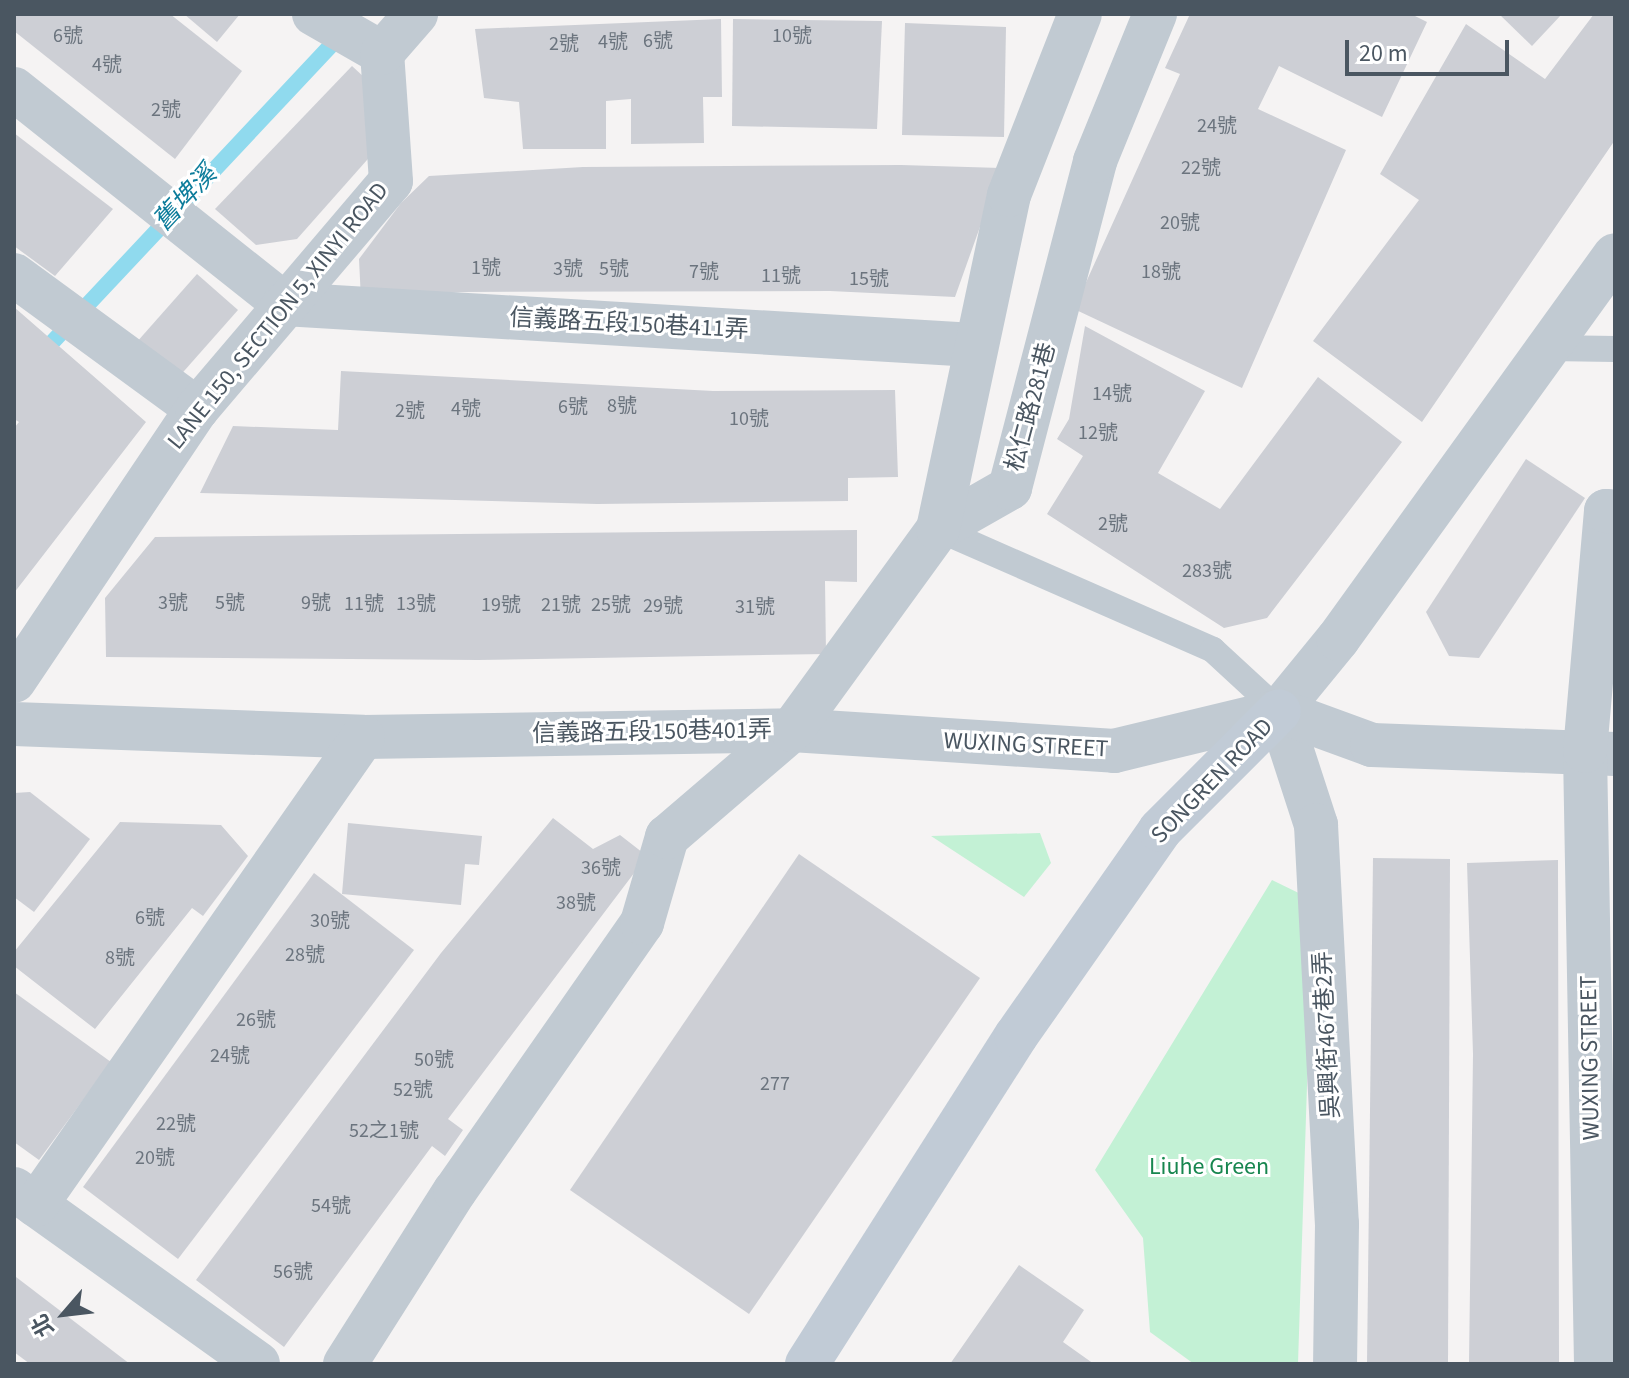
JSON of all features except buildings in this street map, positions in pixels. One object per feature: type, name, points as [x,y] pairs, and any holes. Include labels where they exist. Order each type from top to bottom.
[{"type":"street","points":[[314,14],[382,53],[416,14]]},
{"type":"street","points":[[792,730],[938,529],[974,345],[1009,195],[1080,14]]},
{"type":"street","name":"松仁路281巷","points":[[938,529],[1010,488],[1095,161],[1155,14]]},
{"type":"street","name":"LANE 150, SECTION 5, XINYI ROAD","points":[[14,681],[197,409],[391,181],[382,53]]},
{"type":"street","points":[[14,89],[284,304]]},
{"type":"street","name":"SONGREN ROAD","points":[[807,1364],[1016,1036],[1160,830],[1279,711],[1338,639],[1615,255]]},
{"type":"street","points":[[14,275],[197,409]]},
{"type":"street","name":"信義路五段150巷411弄","points":[[284,304],[974,345]]},
{"type":"street","name":"WUXING STREET","points":[[1596,1364],[1600,752],[1606,511],[1615,512]]},
{"type":"street","points":[[1279,711],[1372,745],[1600,752]]},
{"type":"street","name":"WUXING STREET","points":[[792,730],[1114,751],[1279,711]]},
{"type":"street","name":"吳興街467巷2弄","points":[[1279,711],[1316,825],[1337,1224],[1335,1364]]},
{"type":"street","name":"信義路五段150巷401弄","points":[[14,724],[363,737],[792,730]]},
{"type":"street","name":"信義路五段150巷401弄","points":[[345,1364],[455,1191],[642,923],[667,837],[792,730]]},
{"type":"street","points":[[258,1364],[25,1197],[363,737]]},
{"type":"lane","points":[[1549,348],[1615,349]]},
{"type":"lane","points":[[938,529],[1213,650],[1279,711]]},
{"type":"green space","points":[[1040,833],[1051,863],[1024,897],[931,836]]},
{"type":"green space","name":"Liuhe Green","points":[[1272,880],[1313,900],[1298,1364],[1194,1364],[1150,1332],[1143,1238],[1095,1170]]},
{"type":"waterway","name":"舊埤溪","points":[[14,383],[343,33]]}]
